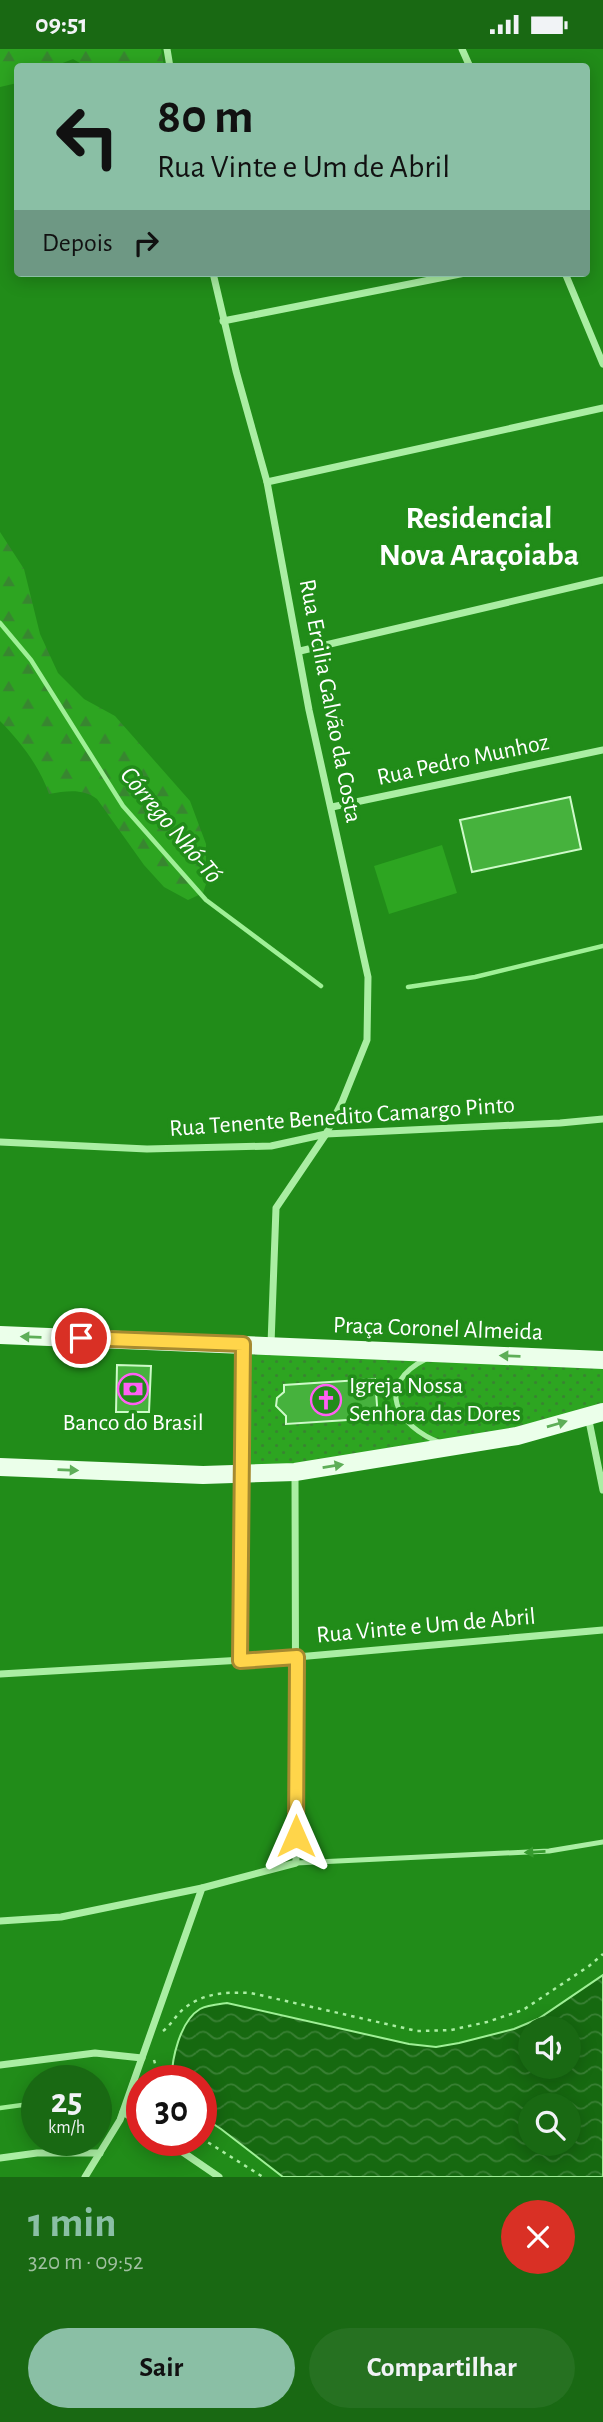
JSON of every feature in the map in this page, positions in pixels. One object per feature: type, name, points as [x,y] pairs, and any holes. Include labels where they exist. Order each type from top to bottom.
[{"type":"main road","name":"Praça Coronel Almeida","points":[[0,1335],[603,1360]]},
{"type":"main road","points":[[0,1467],[241,1474],[295,1472],[517,1436],[595,1414]]},
{"type":"street","name":"Rua Ercilia Galvão da Costa","points":[[214,277],[223,321],[267,482],[309,710],[368,977],[367,1040],[326,1134],[276,1208],[271,1346]]},
{"type":"street","points":[[223,321],[445,277]]},
{"type":"street","points":[[567,277],[603,364]]},
{"type":"street","points":[[267,482],[603,408]]},
{"type":"street","points":[[300,651],[603,580]]},
{"type":"street","name":"Rua Pedro Munhoz","points":[[332,807],[603,750]]},
{"type":"street","name":"Rua Tenente Benedito Camargo Pinto","points":[[0,1142],[147,1149],[271,1146],[326,1134],[603,1119]]},
{"type":"street","points":[[240,1661],[243,1344]]},
{"type":"street","points":[[595,1414],[603,1490]]},
{"type":"street","points":[[0,1921],[61,1917],[202,1888],[296,1863],[295,1472]]},
{"type":"street","name":"Rua Vinte e Um de Abril","points":[[0,1674],[297,1657],[603,1630]]},
{"type":"street","points":[[112,2132],[123,2112],[202,1888]]},
{"type":"street","points":[[0,2065],[95,2053],[142,2057]]},
{"type":"street","points":[[0,2158],[21,2155]]},
{"type":"street","points":[[85,2177],[98,2156]]},
{"type":"street","points":[[188,2156],[219,2177]]},
{"type":"lane","points":[[442,1353],[415,1365],[405,1373],[399,1382],[396,1395],[398,1408],[405,1422],[416,1431],[453,1447]]},
{"type":"lane","points":[[296,1863],[549,1851],[603,1842]]},
{"type":"path","points":[[155,2065],[147,2043],[171,2025],[184,2008],[203,1996],[225,1992],[251,1993],[416,2031],[451,2030],[523,2010],[603,1954]]},
{"type":"path","points":[[217,2147],[263,2177]]},
{"type":"green space","points":[[0,49],[161,49],[163,63],[80,63],[73,59],[63,63],[14,63],[14,84],[0,87]]},
{"type":"green space","points":[[0,532],[24,569],[40,634],[58,673],[84,699],[115,716],[190,801],[206,844],[206,884],[203,893],[188,900],[164,887],[144,865],[97,799],[74,791],[49,794],[29,755],[0,721]]},
{"type":"green space","points":[[442,845],[457,893],[389,914],[374,866]]},
{"type":"green space","points":[[247,1348],[603,1365],[603,1408],[517,1433],[245,1470]]},
{"type":"water","points":[[603,1975],[603,2177],[283,2177],[217,2126],[217,2065],[173,2065],[182,2032],[193,2015],[200,2009],[227,2003],[409,2044],[436,2047],[518,2027],[518,2079],[581,2079],[581,2016],[542,2016]]},
{"type":"building","points":[[570,797],[581,849],[472,872],[460,820]]},
{"type":"building","name":"Banco do Brasil","points":[[117,1365],[151,1366],[149,1412],[116,1412]]},
{"type":"building","name":"Igreja Nossa Senhora das Dores","points":[[375,1379],[378,1418],[286,1424],[286,1416],[276,1406],[277,1398],[284,1392],[284,1385]]},
{"type":"waterway","name":"Córrego Nhó-Tó","points":[[0,623],[31,660],[123,806],[206,900],[321,986]]},
{"type":"waterway","name":"Córrego Nhó-Tó","points":[[408,987],[475,977],[603,946]]},
{"type":"waterway","points":[[0,2108],[21,2105]]},
{"type":"place","name":"Banco do Brasil","points":[[133,1389]]},
{"type":"place","name":"Igreja Nossa Senhora das Dores","points":[[326,1400]]},
{"type":"district","name":"Residencial Nova Araçoiaba","points":[[479,536]]},
{"type":"route","points":[[81,1338],[243,1344],[240,1661],[297,1657],[296,1836]]}]
